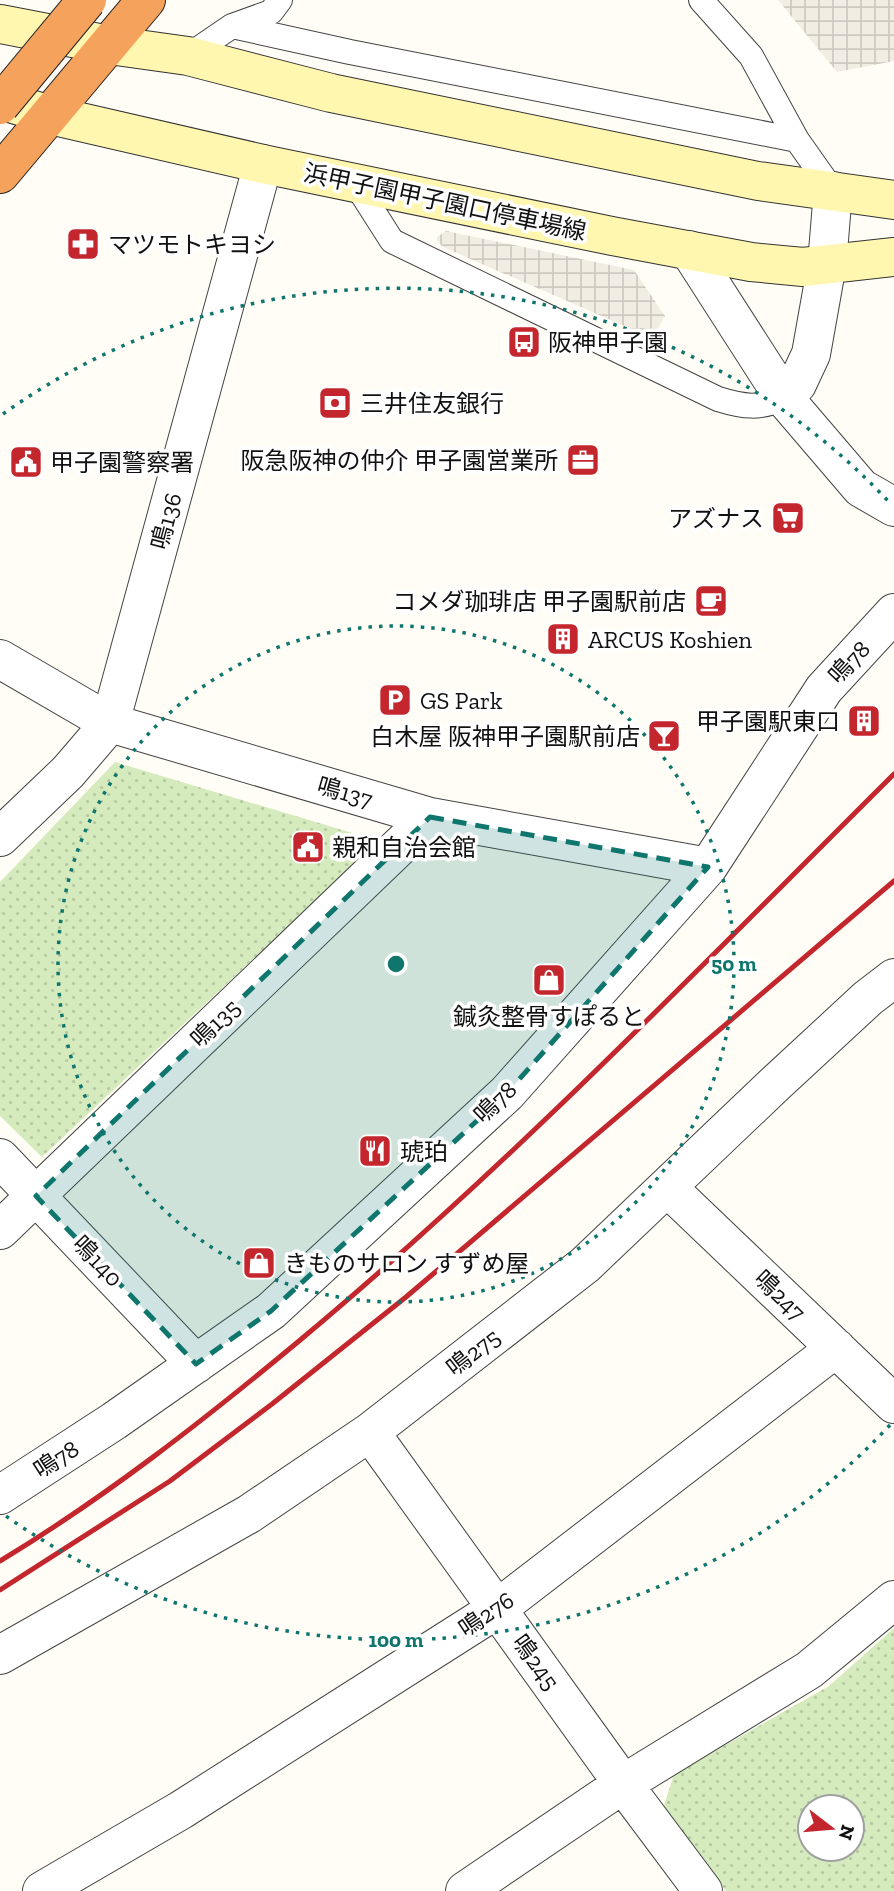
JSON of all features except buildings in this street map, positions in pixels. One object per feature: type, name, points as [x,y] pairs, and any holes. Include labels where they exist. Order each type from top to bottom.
[{"type":"highway","points":[[0,102],[87,0]]},
{"type":"highway","points":[[0,174],[146,0]]},
{"type":"main road","points":[[0,24],[109,45],[188,56],[357,98],[758,181],[894,200]]},
{"type":"main road","name":"浜甲子園甲子園口停車場線","points":[[0,102],[262,164],[689,250],[803,267],[894,257]]},
{"type":"street","name":"鳴136","points":[[0,837],[68,772],[110,723],[262,164]]},
{"type":"street","points":[[784,398],[797,384],[811,354],[827,264],[833,191]]},
{"type":"street","points":[[689,250],[784,398],[861,488],[886,502]]},
{"type":"street","name":"鳴78","points":[[0,1495],[114,1421],[271,1311],[507,1093],[708,867],[824,689],[894,613]]},
{"type":"street","name":"鳴137","points":[[0,659],[110,723],[430,817],[708,867]]},
{"type":"street","name":"鳴135","points":[[0,1230],[430,817]]},
{"type":"street","name":"鳴275","points":[[0,1655],[249,1514],[370,1432],[584,1265],[868,998],[894,978]]},
{"type":"street","name":"鳴140","points":[[0,1158],[196,1364]]},
{"type":"street","name":"鳴247","points":[[667,1187],[894,1404]]},
{"type":"street","name":"鳴276","points":[[42,1891],[181,1810],[497,1609],[836,1348]]},
{"type":"street","name":"鳴245","points":[[370,1432],[703,1891]]},
{"type":"street","points":[[465,1891],[623,1784],[809,1670],[894,1600]]},
{"type":"lane","points":[[188,56],[232,26],[271,12],[280,0]]},
{"type":"lane","points":[[701,0],[751,55],[797,140],[833,191]]},
{"type":"lane","points":[[232,26],[350,52],[797,140]]},
{"type":"lane","points":[[355,183],[392,241],[718,399],[745,407],[772,403],[784,398]]},
{"type":"highlighted area","points":[[430,817],[708,867],[507,1093],[271,1311],[196,1364],[36,1196]]},
{"type":"green space","points":[[115,762],[379,841],[42,1157],[0,1116],[0,882]]},
{"type":"green space","points":[[894,1628],[894,1891],[726,1891],[663,1809],[674,1774],[829,1686]]},
{"type":"shaded area","points":[[778,0],[894,0],[894,61],[837,72]]},
{"type":"shaded area","points":[[446,231],[634,270],[665,316],[652,338],[443,247],[437,237]]},
{"type":"railway","points":[[0,1561],[78,1511],[154,1457],[263,1371],[377,1274],[603,1064],[894,774]]},
{"type":"railway","points":[[0,1590],[170,1481],[272,1404],[406,1297],[894,881]]},
{"type":"place","name":"マツモトキヨシ","points":[[83,244]]},
{"type":"place","name":"阪神甲子園","points":[[524,342]]},
{"type":"place","name":"三井住友銀行","points":[[335,403]]},
{"type":"place","name":"阪急阪神の仲介 甲子園営業所","points":[[583,460]]},
{"type":"place","name":"甲子園警察署","points":[[26,462]]},
{"type":"place","name":"アズナス","points":[[788,518]]},
{"type":"place","name":"コメダ珈琲店 甲子園駅前店","points":[[711,601]]},
{"type":"place","name":"ARCUS Koshien","points":[[563,639]]},
{"type":"place","name":"GS Park","points":[[395,700]]},
{"type":"place","name":"甲子園駅東口","points":[[864,721]]},
{"type":"place","name":"白木屋 阪神甲子園駅前店","points":[[664,736]]},
{"type":"place","name":"親和自治会館","points":[[308,847]]},
{"type":"place","name":"鍼灸整骨すぽると","points":[[549,980]]},
{"type":"place","name":"琥珀","points":[[375,1151]]},
{"type":"place","name":"きものサロン すずめ屋","points":[[259,1263]]}]
